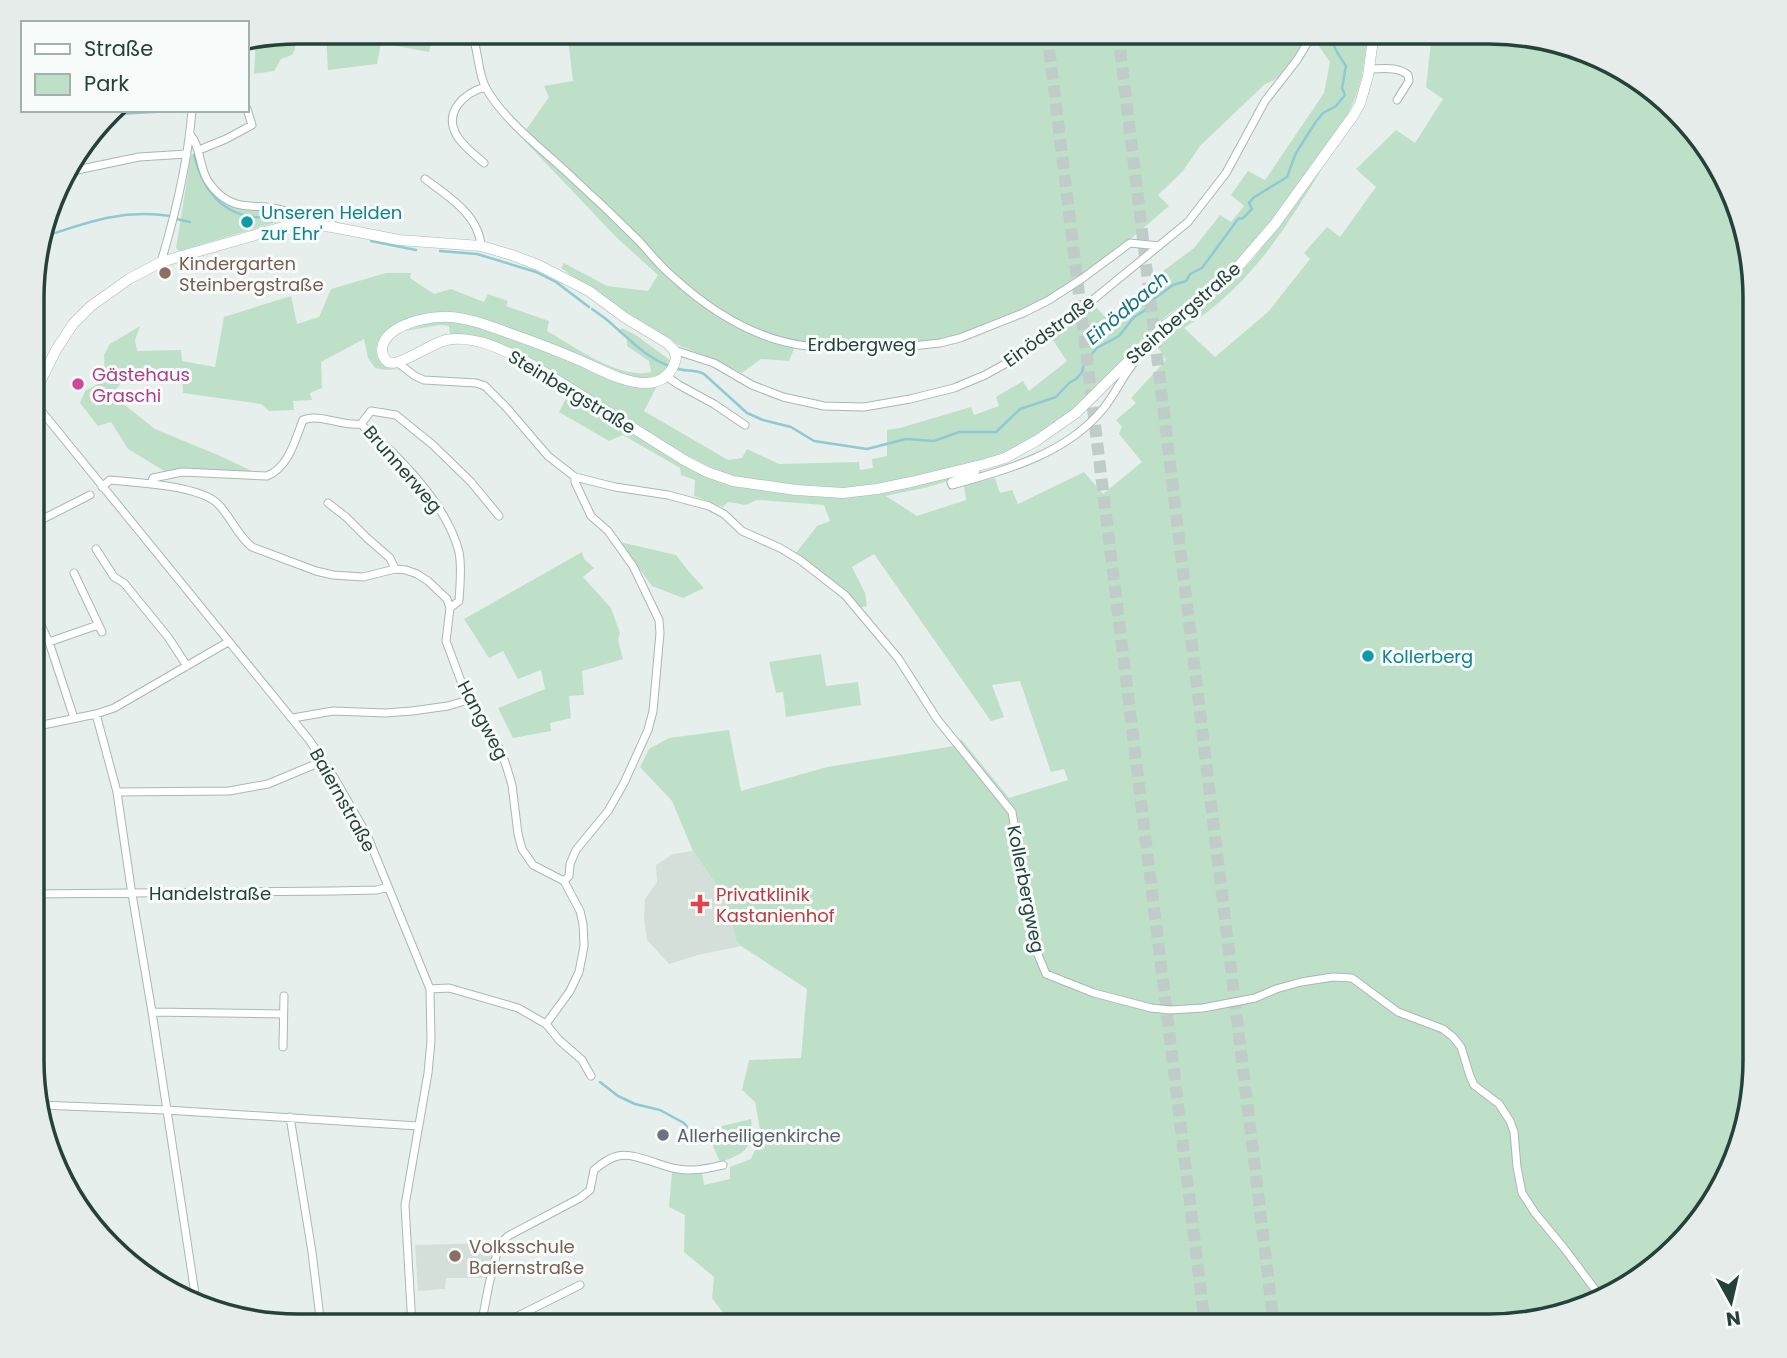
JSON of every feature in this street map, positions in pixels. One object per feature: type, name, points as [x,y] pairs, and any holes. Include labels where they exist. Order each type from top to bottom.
[{"type":"main road","name":"Steinbergstraße","points":[[668,374],[654,382],[632,382],[529,340],[479,323],[451,317],[428,318],[408,324],[390,334],[383,345],[383,355],[389,362],[398,363],[433,344],[447,340],[475,341],[492,346],[536,367],[684,460],[733,481],[796,490],[843,492],[877,489],[1005,458],[1063,424],[1163,327],[1230,276],[1305,184],[1353,116],[1365,91],[1373,44]]},
{"type":"main road","points":[[44,375],[67,332],[78,318],[130,279],[161,262],[288,218],[305,225],[332,227],[399,240],[481,246],[538,265],[589,291],[624,317],[667,343],[675,354],[668,374]]},
{"type":"street","name":"Erdbergweg","points":[[476,44],[485,87],[502,111],[683,286],[720,313],[751,330],[794,344],[912,346],[960,338],[1049,300],[1130,243],[1159,246]]},
{"type":"street","name":"Einödstraße","points":[[675,354],[714,363],[752,385],[783,397],[824,407],[852,408],[910,399],[954,388],[985,375],[1014,359],[1089,303],[1188,222],[1226,173],[1265,101],[1308,44]]},
{"type":"street","points":[[1370,69],[1395,69],[1408,75],[1409,81],[1397,100]]},
{"type":"street","points":[[484,163],[459,140],[453,127],[456,106],[463,97],[485,87]]},
{"type":"street","points":[[161,262],[174,218],[187,154],[192,112]]},
{"type":"street","points":[[199,150],[252,125],[248,112]]},
{"type":"street","points":[[190,135],[199,150],[208,181],[224,200],[288,218]]},
{"type":"street","points":[[79,170],[139,157],[187,154]]},
{"type":"street","points":[[425,179],[456,202],[470,217],[481,246]]},
{"type":"street","points":[[975,467],[976,471],[951,482],[952,485],[1023,463],[1050,451],[1068,439],[1105,406],[1136,359],[1134,354]]},
{"type":"street","name":"Kollerbergweg","points":[[398,363],[424,380],[476,383],[485,386],[548,456],[575,477],[709,506],[724,514],[743,531],[800,560],[845,595],[898,658],[937,719],[1012,812],[1034,945],[1046,974],[1094,993],[1151,1008],[1170,1010],[1203,1008],[1255,998],[1276,989],[1315,979],[1352,978],[1362,983],[1391,1008],[1443,1029],[1454,1037],[1461,1047],[1474,1084],[1499,1104],[1510,1121],[1514,1132],[1522,1193],[1595,1291]]},
{"type":"street","points":[[668,374],[679,385],[745,425]]},
{"type":"street","name":"Brunnerweg","points":[[450,608],[459,601],[461,582],[459,553],[447,521],[393,452],[361,424],[371,411],[396,415],[433,445],[471,482],[499,516]]},
{"type":"street","name":"Baiernstraße","points":[[44,414],[293,718],[323,761],[367,835],[430,989],[431,1041],[428,1073],[405,1205],[411,1314]]},
{"type":"street","points":[[151,484],[153,478],[182,472],[267,476],[274,473],[289,456],[303,420],[311,417],[351,426],[361,424]]},
{"type":"street","points":[[546,1024],[579,972],[584,946],[580,911],[564,881],[569,876],[570,864],[576,850],[608,811],[648,730],[653,711],[660,633],[659,620],[633,566],[608,531],[590,516],[575,477]]},
{"type":"street","points":[[102,487],[110,480],[151,484],[210,497],[252,547],[316,571],[344,576],[363,577],[396,569],[417,574],[447,599],[450,608]]},
{"type":"street","points":[[44,518],[90,495]]},
{"type":"street","points":[[328,503],[390,558],[396,569]]},
{"type":"street","points":[[96,549],[114,577],[124,583],[168,637],[187,666]]},
{"type":"street","points":[[49,642],[100,629],[74,573]]},
{"type":"street","name":"Hangweg","points":[[450,608],[446,641],[468,700],[476,709],[487,733],[500,749],[506,765],[512,785],[518,834],[526,857],[539,870],[564,881]]},
{"type":"street","points":[[44,632],[74,718]]},
{"type":"street","points":[[44,725],[96,715],[114,708],[228,642]]},
{"type":"street","points":[[293,718],[333,711],[412,711],[468,700]]},
{"type":"street","points":[[96,715],[117,792],[195,1292]]},
{"type":"street","points":[[117,792],[229,791],[268,784],[323,761]]},
{"type":"street","name":"Handelstraße","points":[[44,894],[333,891],[377,890],[388,887]]},
{"type":"street","points":[[430,989],[443,987],[518,1008],[546,1024],[559,1040],[582,1060],[591,1076]]},
{"type":"street","points":[[283,1047],[284,996]]},
{"type":"street","points":[[152,1012],[283,1014]]},
{"type":"street","points":[[48,1105],[418,1126]]},
{"type":"street","points":[[290,1117],[320,1314]]},
{"type":"street","points":[[483,1314],[499,1245],[508,1236],[580,1198],[590,1190],[594,1170],[604,1163],[619,1156],[689,1171],[723,1165]]},
{"type":"street","points":[[522,1314],[580,1285]]},
{"type":"shaded area","points":[[693,851],[725,897],[736,940],[741,946],[669,964],[647,940],[645,899],[657,882],[656,865],[673,854]]},
{"type":"shaded area","name":"Volksschule Baiernstraße","points":[[495,1243],[492,1267],[487,1278],[446,1278],[445,1289],[418,1291],[415,1245]]},
{"type":"green space","points":[[295,44],[292,55],[281,59],[274,71],[254,74],[256,48]]},
{"type":"green space","points":[[327,44],[381,44],[377,64],[328,70]]},
{"type":"green space","points":[[386,44],[431,44],[429,52]]},
{"type":"green space","points":[[568,44],[1304,44],[1280,76],[1265,84],[1200,146],[1183,171],[1158,195],[1169,206],[1097,265],[1050,297],[978,328],[936,341],[884,344],[797,342],[789,361],[761,359],[742,373],[680,346],[625,314],[561,268],[564,263],[607,286],[648,291],[658,275],[617,238],[521,137],[549,97],[544,86],[573,81]]},
{"type":"green space","points":[[1317,44],[1367,44],[1362,76],[1348,114],[1284,206],[1247,251],[1207,290],[1170,313],[1152,329],[1065,417],[1016,448],[995,457],[902,479],[847,488],[747,479],[729,475],[679,451],[536,362],[465,335],[450,334],[449,326],[404,331],[431,322],[463,323],[495,331],[655,386],[644,411],[728,460],[742,458],[747,449],[779,464],[859,462],[860,470],[873,468],[872,459],[887,456],[887,430],[971,407],[974,415],[999,406],[996,397],[1023,381],[1029,391],[1067,361],[1050,336],[1092,303],[1108,320],[1167,277],[1163,271],[1194,248],[1220,215],[1231,222],[1244,206],[1231,195],[1248,171],[1265,180],[1324,93],[1330,62]]},
{"type":"green space","points":[[1431,44],[1522,46],[1555,52],[1602,70],[1644,96],[1669,118],[1691,143],[1717,185],[1735,232],[1743,281],[1743,1077],[1735,1126],[1709,1187],[1680,1228],[1644,1262],[1586,1295],[1555,1306],[1522,1312],[724,1314],[712,1298],[714,1277],[684,1252],[685,1215],[669,1207],[672,1172],[702,1173],[704,1185],[730,1179],[730,1167],[751,1159],[761,1135],[755,1102],[742,1090],[749,1060],[801,1058],[807,989],[736,940],[725,897],[693,851],[672,801],[640,767],[649,749],[669,738],[729,730],[741,791],[827,767],[954,746],[961,739],[1009,798],[1068,780],[1064,769],[1051,772],[1020,681],[992,685],[1004,717],[991,721],[874,554],[852,567],[865,593],[867,606],[858,608],[850,596],[796,553],[817,526],[830,521],[824,505],[757,500],[746,505],[728,502],[723,507],[694,496],[695,480],[681,475],[680,468],[623,435],[609,441],[559,412],[569,392],[712,478],[819,496],[962,474],[935,485],[886,496],[917,516],[966,500],[964,486],[995,478],[1000,493],[1012,490],[1018,504],[1084,472],[1103,494],[1142,462],[1119,434],[1122,427],[1116,420],[1136,403],[1131,398],[1166,360],[1151,343],[1224,289],[1254,258],[1319,171],[1292,217],[1245,278],[1206,313],[1184,328],[1215,357],[1268,312],[1310,259],[1304,253],[1327,227],[1340,237],[1376,187],[1356,169],[1396,130],[1415,143],[1443,99],[1426,87]]},
{"type":"green space","points":[[196,154],[223,200],[242,208],[281,214],[284,220],[179,251],[176,248],[191,155]]},
{"type":"green space","points":[[386,273],[411,273],[410,278],[434,294],[451,289],[484,302],[488,294],[508,301],[506,306],[549,321],[547,331],[570,345],[625,371],[651,372],[649,361],[627,346],[627,339],[618,332],[622,328],[670,360],[663,372],[653,377],[627,376],[444,313],[385,333],[378,341],[376,349],[381,363],[398,369],[375,368],[368,358],[364,339],[321,362],[322,388],[310,393],[312,400],[293,401],[294,410],[269,411],[261,404],[183,393],[182,376],[131,376],[114,392],[120,396],[121,402],[155,429],[258,474],[166,472],[128,449],[111,422],[98,426],[80,403],[85,391],[105,380],[104,355],[110,344],[140,326],[135,340],[137,351],[181,350],[182,361],[215,367],[224,317],[291,296],[297,324],[319,317],[331,289]]},
{"type":"green space","points":[[620,542],[676,555],[704,588],[683,598],[652,586]]},
{"type":"green space","points":[[582,552],[584,559],[594,568],[583,577],[611,608],[620,633],[618,640],[623,659],[582,671],[584,695],[569,696],[571,718],[550,723],[551,731],[513,738],[498,708],[545,689],[541,670],[518,679],[503,651],[489,658],[464,619]]},
{"type":"green space","points":[[821,654],[826,686],[858,682],[861,705],[786,717],[783,692],[776,693],[769,662]]},
{"type":"green space","points":[[751,1119],[750,1143],[736,1156],[720,1162],[706,1130]]},
{"type":"waterway","name":"Einödbach","points":[[675,368],[704,374],[747,413],[791,427],[814,441],[867,449],[906,439],[934,441],[959,432],[996,432],[1020,409],[1056,397],[1082,372],[1084,363],[1097,348],[1119,336],[1134,317],[1144,311],[1154,299],[1173,285],[1186,281],[1190,274],[1202,268],[1238,219],[1252,209],[1249,203],[1253,198],[1287,177],[1296,153],[1315,123],[1345,95],[1342,88],[1346,66],[1334,44]]},
{"type":"waterway","name":"Einödbach","points":[[123,114],[153,112]]},
{"type":"waterway","name":"Einödbach","points":[[194,155],[207,187],[231,210],[254,217],[302,217],[335,222]]},
{"type":"waterway","name":"Einödbach","points":[[52,234],[121,216],[170,216]]},
{"type":"waterway","name":"Einödbach","points":[[176,219],[190,222]]},
{"type":"waterway","name":"Einödbach","points":[[371,241],[416,250]]},
{"type":"waterway","name":"Einödbach","points":[[440,251],[477,254],[536,272],[556,282],[589,307]]},
{"type":"waterway","name":"Einödbach","points":[[592,309],[646,354],[669,366]]},
{"type":"waterway","points":[[600,1082],[618,1096],[635,1104],[660,1110],[684,1123],[699,1142]]},
{"type":"tunnel","points":[[1048,44],[1204,1314]]},
{"type":"tunnel","points":[[1119,44],[1273,1314]]},
{"type":"place","name":"Unseren Helden zur Ehr'","points":[[247,222]]},
{"type":"place","name":"Kindergarten Steinbergstraße","points":[[165,273]]},
{"type":"place","name":"Gästehaus Graschi","points":[[78,384]]},
{"type":"place","name":"Kollerberg","points":[[1368,656]]},
{"type":"place","name":"Privatklinik Kastanienhof","points":[[700,904]]},
{"type":"place","name":"Allerheiligenkirche","points":[[663,1135]]},
{"type":"place","name":"Volksschule Baiernstraße","points":[[455,1256]]}]
